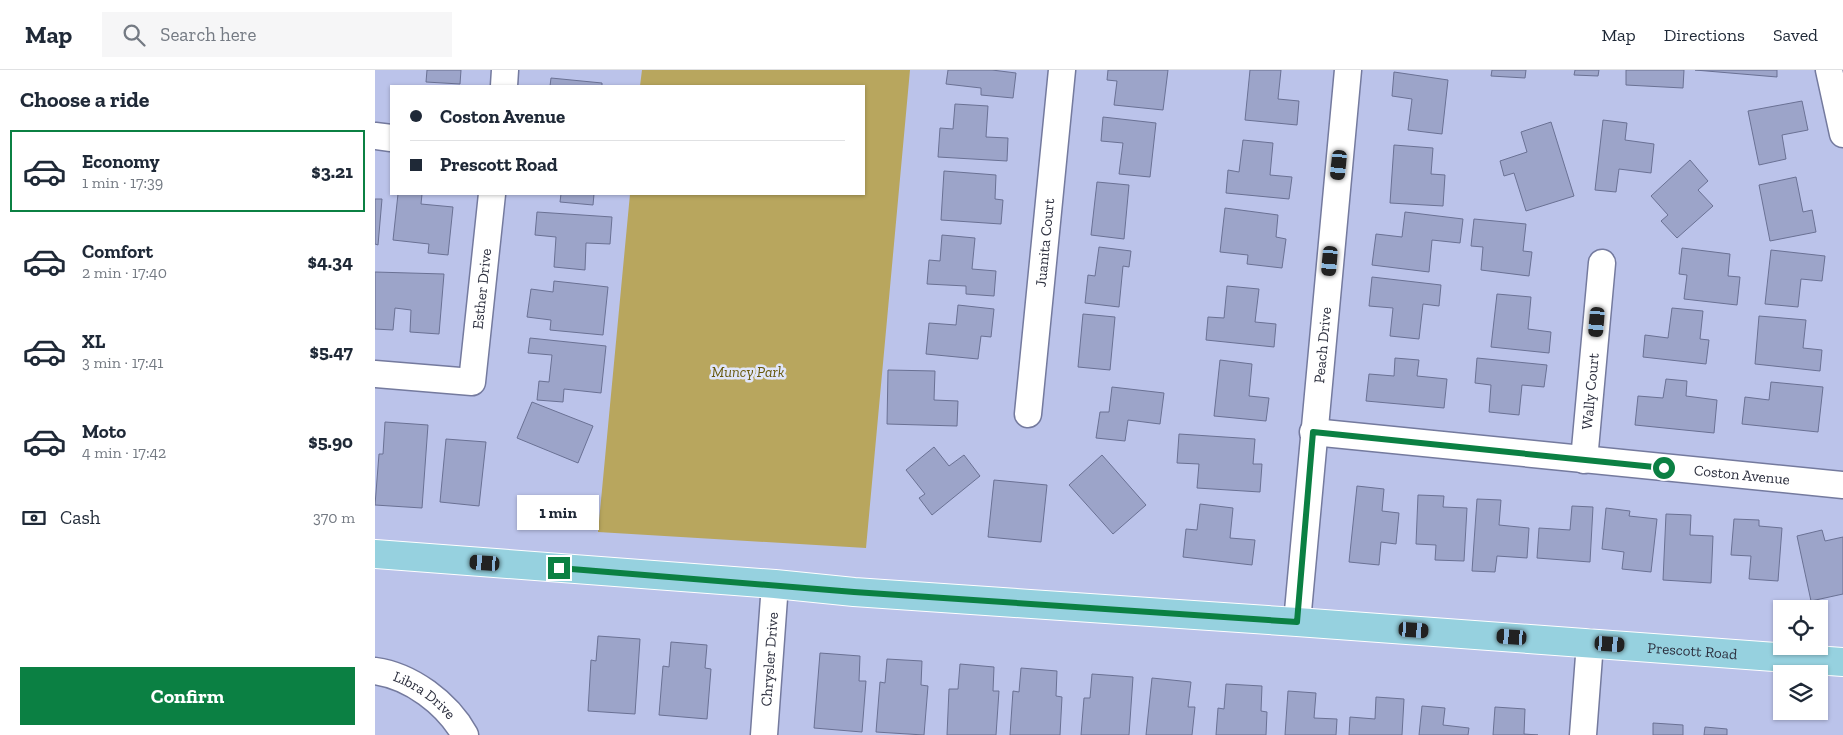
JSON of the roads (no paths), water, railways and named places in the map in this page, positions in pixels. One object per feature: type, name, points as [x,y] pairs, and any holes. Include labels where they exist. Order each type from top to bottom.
[{"type":"main road","name":"Prescott Road","points":[[375,554],[775,584],[854,592],[1843,662]]},
{"type":"street","points":[[503,85],[505,70]]},
{"type":"street","name":"Juanita Court","points":[[1028,414],[1062,70]]},
{"type":"street","name":"Peach Drive","points":[[1297,622],[1313,432],[1348,70]]},
{"type":"street","points":[[1829,70],[1843,134]]},
{"type":"street","points":[[375,136],[390,138]]},
{"type":"street","name":"Esther Drive","points":[[375,374],[471,382],[492,195]]},
{"type":"street","name":"Wally Court","points":[[1584,460],[1603,263]]},
{"type":"street","name":"Coston Avenue","points":[[1313,432],[1843,485]]},
{"type":"street","name":"Chrysler Drive","points":[[764,735],[775,584]]},
{"type":"street","points":[[1583,735],[1590,643]]},
{"type":"street","name":"Libra Drive","points":[[382,672],[410,681],[433,698],[465,735]]},
{"type":"park label","name":"Muncy Park","points":[[748,372]]}]
